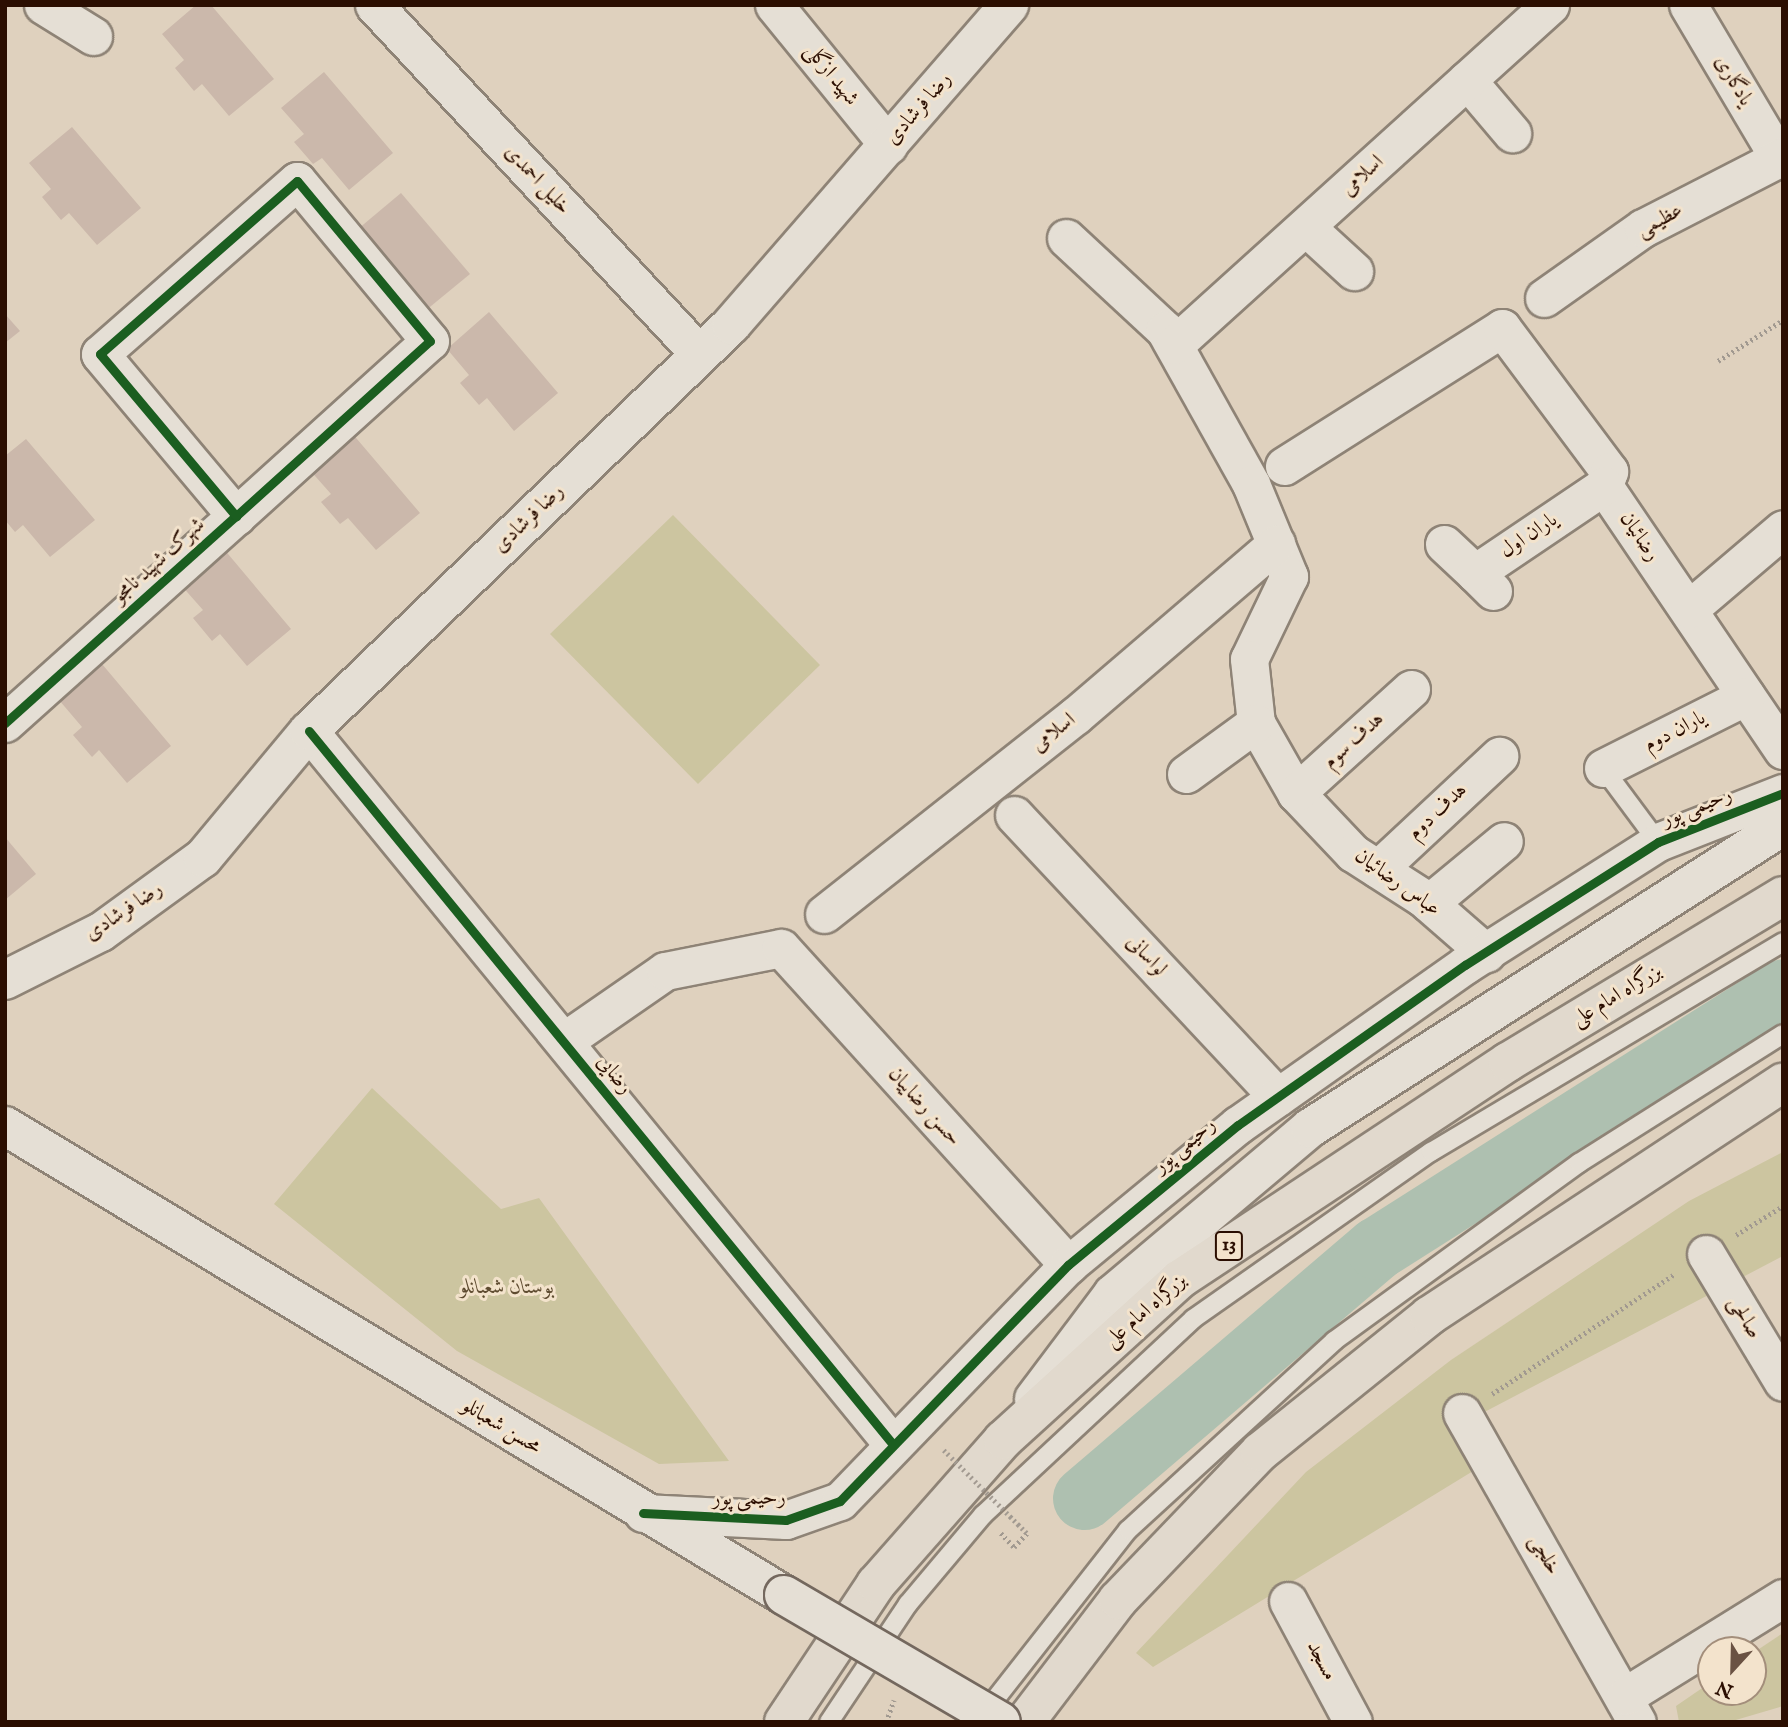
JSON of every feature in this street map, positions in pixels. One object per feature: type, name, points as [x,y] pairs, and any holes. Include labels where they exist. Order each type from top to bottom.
[{"type":"highway","name":"بزرگراه امام علی","points":[[784,1722],[876,1584],[1003,1440],[1180,1279],[1508,1062],[1783,896]]},
{"type":"highway","points":[[1025,1722],[1118,1600],[1260,1452],[1429,1316],[1609,1192],[1783,1083]]},
{"type":"main road","name":"رضا فرشادی","points":[[5,980],[101,932],[203,858],[309,731],[700,354],[888,145],[1009,5]]},
{"type":"main road","points":[[1003,1440],[1113,1294],[1310,1128],[1783,826]]},
{"type":"main road","points":[[1609,1192],[1783,1106]]},
{"type":"main road","name":"محسن شعبانلو","points":[[5,1126],[643,1513],[1001,1722]]},
{"type":"street","points":[[43,5],[93,36]]},
{"type":"street","name":"خلیل احمدی","points":[[374,5],[700,354]]},
{"type":"street","name":"شهید ازگلی","points":[[774,5],[888,145]]},
{"type":"street","name":"اسلامی","points":[[1174,345],[1307,228],[1550,5]]},
{"type":"street","name":"یادگاری","points":[[1688,5],[1781,157]]},
{"type":"street","points":[[1468,80],[1512,134]]},
{"type":"street","name":"عظیمی","points":[[1544,298],[1643,228],[1781,157]]},
{"type":"street","name":"شهرک شهید نامجو","points":[[5,723],[236,516],[430,341],[297,181],[100,354],[236,516]]},
{"type":"street","points":[[1307,228],[1354,271]]},
{"type":"street","name":"عباس رضائیان","points":[[1066,238],[1174,345],[1238,453],[1276,544],[1289,576],[1249,659],[1256,723],[1296,793],[1353,853],[1429,903],[1486,953]]},
{"type":"street","name":"رضائیان","points":[[1284,466],[1502,328],[1609,471],[1604,486],[1783,750]]},
{"type":"street","name":"یاران اول","points":[[1444,544],[1484,582],[1604,486]]},
{"type":"street","points":[[1689,609],[1783,529]]},
{"type":"street","name":"اسلامی","points":[[824,914],[1075,716],[1276,544]]},
{"type":"street","name":"هدف سوم","points":[[1296,793],[1411,689]]},
{"type":"street","name":"یاران دوم","points":[[1603,768],[1746,696]]},
{"type":"street","points":[[1186,774],[1256,723]]},
{"type":"street","name":"رضایی","points":[[309,731],[891,1442]]},
{"type":"street","name":"هدف دوم","points":[[1378,869],[1499,756]]},
{"type":"street","name":"رحیمی پور","points":[[643,1513],[786,1520],[840,1501],[891,1442],[1068,1265],[1278,1097],[1486,953],[1658,842],[1783,793]]},
{"type":"street","name":"لواسانی","points":[[1014,815],[1278,1097]]},
{"type":"street","points":[[1429,903],[1504,841]]},
{"type":"street","name":"حسن رضاییان","points":[[564,1041],[665,971],[781,948],[1068,1265]]},
{"type":"street","name":"صالحی","points":[[1706,1254],[1783,1382]]},
{"type":"street","name":"خلجی","points":[[1462,1413],[1631,1709]]},
{"type":"street","points":[[1631,1709],[1783,1598]]},
{"type":"street","name":"مسجد","points":[[1288,1601],[1353,1722]]},
{"type":"lane","points":[[1603,768],[1658,842]]},
{"type":"lane","points":[[829,1722],[908,1604],[983,1514],[1193,1319],[1431,1153],[1783,942]]},
{"type":"lane","points":[[978,1722],[1063,1605],[1128,1530],[1334,1341],[1579,1163],[1783,1034]]},
{"type":"path","points":[[1718,361],[1783,320]]},
{"type":"path","points":[[1462,1413],[1783,1206]]},
{"type":"path","points":[[944,1450],[1027,1533],[1014,1547]]},
{"type":"path","points":[[886,1722],[892,1708]]},
{"type":"green space","points":[[673,515],[820,665],[698,784],[550,634]]},
{"type":"green space","name":"بوستان شعبانلو","points":[[372,1088],[501,1209],[539,1198],[729,1461],[659,1464],[457,1351],[274,1204]]},
{"type":"green space","points":[[1783,1152],[1783,1256],[1452,1429],[1478,1468],[1153,1667],[1136,1653],[1306,1472],[1451,1360],[1689,1201]]},
{"type":"green space","points":[[1783,1633],[1783,1706],[1729,1722],[1679,1722],[1676,1706],[1697,1692],[1697,1706],[1767,1706],[1767,1644]]},
{"type":"building","points":[[196,5],[211,5],[274,79],[229,116],[202,84],[194,91],[175,68],[184,60],[162,34]]},
{"type":"building","points":[[324,72],[393,153],[349,190],[322,158],[313,164],[294,142],[304,134],[281,108]]},
{"type":"building","points":[[72,127],[141,208],[97,245],[69,213],[61,220],[42,197],[51,189],[29,163]]},
{"type":"building","points":[[401,193],[470,274],[425,311],[358,229]]},
{"type":"building","points":[[489,312],[558,393],[514,431],[487,398],[479,405],[460,383],[469,375],[447,349]]},
{"type":"building","points":[[5,314],[20,331],[5,343]]},
{"type":"building","points":[[351,432],[420,513],[376,550],[348,518],[340,524],[321,502],[331,494],[308,468]]},
{"type":"building","points":[[26,439],[95,520],[50,557],[23,525],[15,532],[5,520],[5,456]]},
{"type":"building","points":[[223,548],[291,629],[247,666],[220,634],[212,641],[193,618],[203,610],[180,584]]},
{"type":"building","points":[[102,664],[171,746],[127,783],[99,750],[92,757],[73,735],[82,727],[59,700]]},
{"type":"building","points":[[5,837],[36,874],[5,900]]},
{"type":"waterway","points":[[1084,1498],[1377,1248],[1783,990]]},
{"type":"cycle path","points":[[5,723],[236,516],[430,341],[297,181],[100,354],[236,516]]},
{"type":"cycle path","points":[[309,731],[891,1442]]},
{"type":"cycle path","points":[[643,1513],[786,1520],[840,1501],[1068,1265],[1238,1125],[1465,965],[1658,842],[1783,793]]}]
